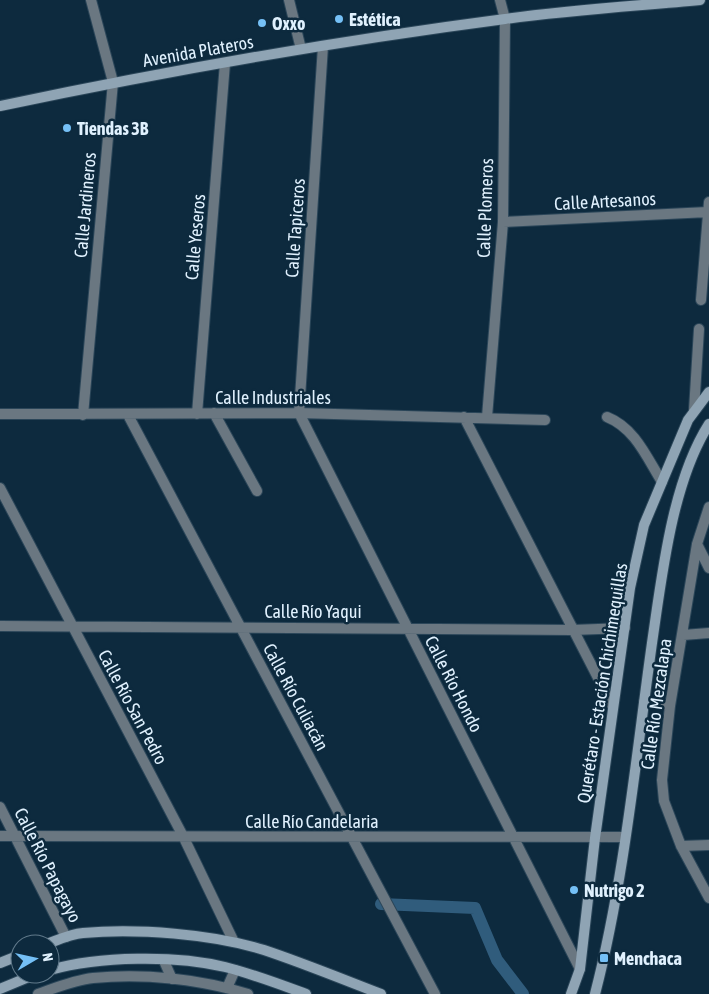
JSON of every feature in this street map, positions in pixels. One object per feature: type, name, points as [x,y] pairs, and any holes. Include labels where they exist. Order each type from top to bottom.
[{"type":"main road","name":"Avenida Plateros","points":[[0,106],[113,82],[323,46],[506,19],[700,0]]},
{"type":"main road","name":"Querétaro - Estación Chichimequillas","points":[[571,994],[580,969],[595,838],[630,588],[644,525],[694,410],[709,392]]},
{"type":"main road","points":[[595,994],[604,958],[660,593],[680,490],[696,445],[709,424]]},
{"type":"main road","points":[[60,939],[82,933],[168,934],[234,942],[264,950],[381,994]]},
{"type":"main road","points":[[60,968],[112,960],[208,964],[251,974],[306,994]]},
{"type":"main road","points":[[0,989],[12,984]]},
{"type":"street","name":"Calle Jardineros","points":[[83,415],[113,82],[91,0]]},
{"type":"street","points":[[288,0],[301,50]]},
{"type":"street","name":"Calle Plomeros","points":[[487,417],[503,222],[506,19],[500,0]]},
{"type":"street","name":"Calle Tapiceros","points":[[299,413],[323,46]]},
{"type":"street","name":"Calle Yeseros","points":[[197,414],[225,63]]},
{"type":"street","points":[[701,300],[709,202]]},
{"type":"street","name":"Calle Artesanos","points":[[503,222],[708,212]]},
{"type":"street","points":[[694,410],[699,329]]},
{"type":"street","points":[[214,413],[257,491]]},
{"type":"street","name":"Calle Industriales","points":[[0,414],[299,413],[546,420]]},
{"type":"street","name":"Calle Río Hondo","points":[[299,413],[580,969]]},
{"type":"street","name":"Calle Río Culiacán","points":[[128,415],[435,994]]},
{"type":"street","points":[[464,417],[572,630],[614,707]]},
{"type":"street","points":[[607,417],[621,423],[636,439],[662,482]]},
{"type":"street","name":"Calle Río San Pedro","points":[[0,488],[183,836],[234,942]]},
{"type":"street","name":"Calle Río Mezcalapa","points":[[709,507],[697,544],[670,706],[662,780],[664,801],[682,846],[709,898]]},
{"type":"street","points":[[697,544],[709,568]]},
{"type":"street","name":"Calle Río Yaqui","points":[[0,626],[406,627],[572,630],[625,628]]},
{"type":"street","points":[[683,635],[709,633]]},
{"type":"street","points":[[644,702],[670,706]]},
{"type":"street","name":"Calle Río Papagayo","points":[[0,807],[66,937]]},
{"type":"street","name":"Calle Río Candelaria","points":[[0,836],[624,837]]},
{"type":"street","points":[[682,846],[709,845]]},
{"type":"street","points":[[164,961],[172,979]]},
{"type":"street","points":[[227,988],[235,970]]},
{"type":"street","points":[[38,994],[91,978],[172,979],[227,988],[248,994]]},
{"type":"waterway","points":[[381,904],[475,908],[497,960],[523,994]]},
{"type":"place","name":"Estética","points":[[339,19]]},
{"type":"place","name":"Oxxo","points":[[262,23]]},
{"type":"place","name":"Tiendas 3B","points":[[67,128]]},
{"type":"place","name":"Nutrigo 2","points":[[574,890]]},
{"type":"place","name":"Menchaca","points":[[604,958]]}]
